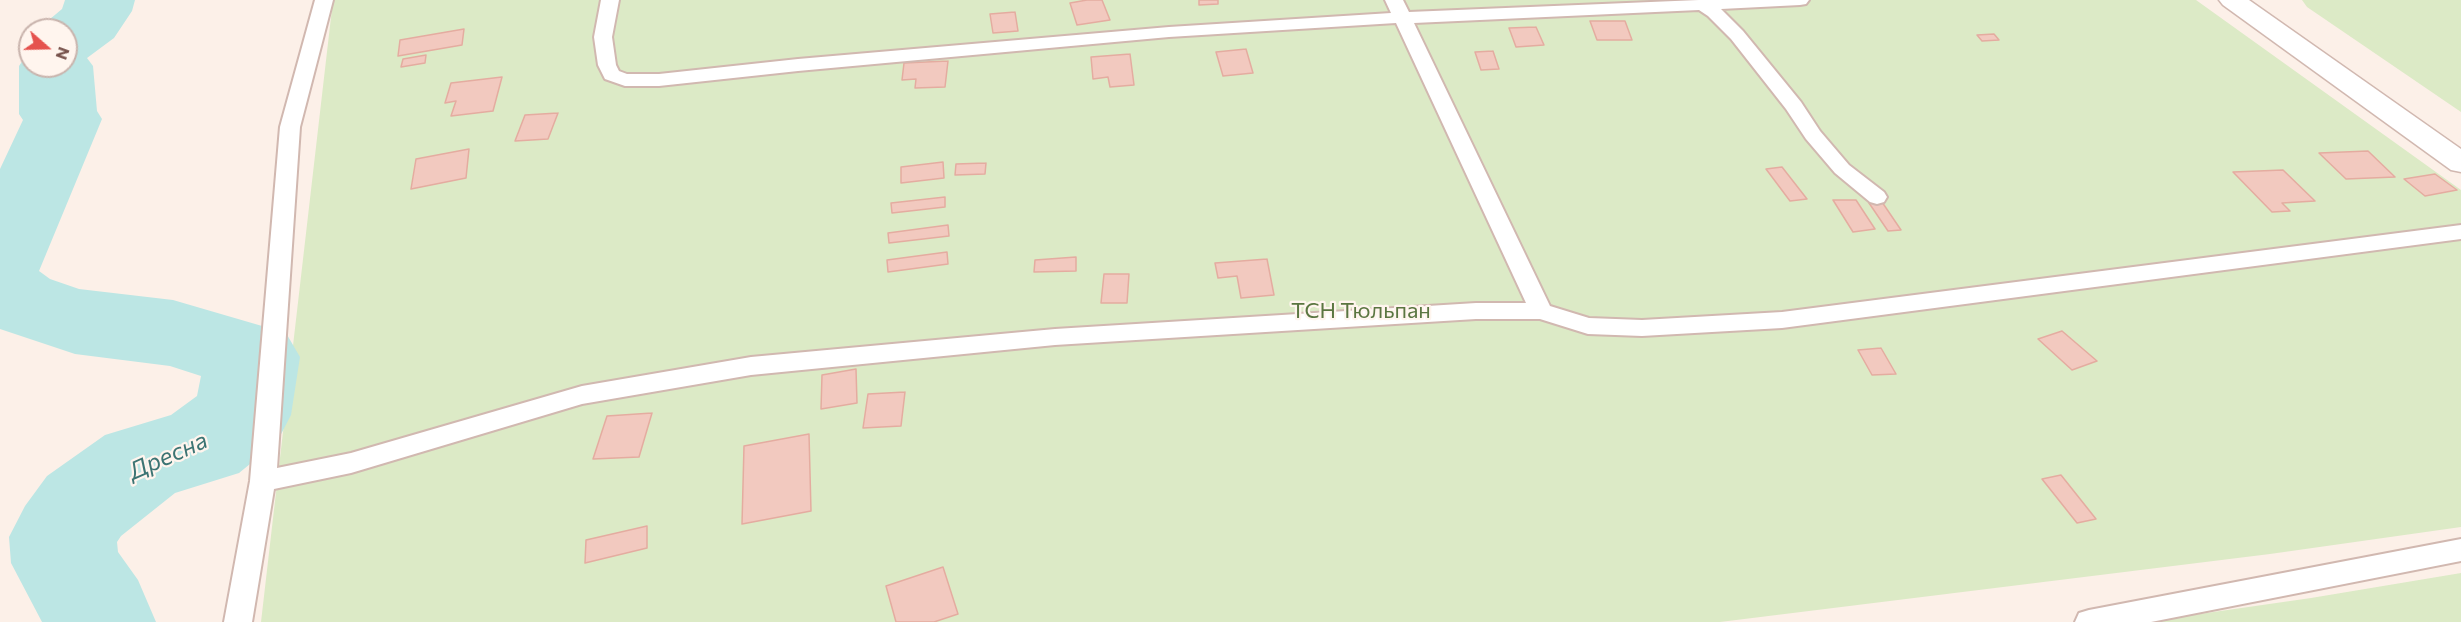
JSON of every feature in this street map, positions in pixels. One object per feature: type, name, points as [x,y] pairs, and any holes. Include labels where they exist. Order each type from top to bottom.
[{"type":"street","points":[[2232,0],[2461,163]]},
{"type":"lane","points":[[238,622],[263,481],[290,127],[324,0]]},
{"type":"lane","points":[[610,0],[603,37],[607,65],[612,75],[625,80],[659,80],[787,66],[1169,32],[1344,20],[1398,10],[1702,5],[1800,0]]},
{"type":"lane","points":[[1702,5],[1714,12],[1737,34],[1794,106],[1813,135],[1842,168],[1877,197]]},
{"type":"lane","points":[[1398,10],[1541,311]]},
{"type":"lane","points":[[263,481],[351,463],[582,395],[751,366],[1067,336],[1464,311],[1541,311],[1588,326],[1642,328],[1782,320],[2461,232]]},
{"type":"lane","points":[[2089,622],[2461,550]]},
{"type":"green space","name":"ТСН Тюльпан","points":[[333,0],[2196,0],[2461,190],[2461,527],[2270,554],[1720,622],[261,622]]},
{"type":"green space","points":[[2302,0],[2461,0],[2461,112],[2307,7]]},
{"type":"green space","points":[[2461,573],[2461,622],[2144,622],[2311,598]]},
{"type":"building","points":[[1102,0],[1110,20],[1077,25],[1070,3]]},
{"type":"building","points":[[1199,0],[1218,0],[1218,4],[1199,5]]},
{"type":"building","points":[[1015,12],[1018,31],[993,33],[990,14]]},
{"type":"building","points":[[1590,21],[1625,21],[1632,40],[1597,40]]},
{"type":"building","points":[[1536,27],[1544,45],[1516,47],[1509,28]]},
{"type":"building","points":[[464,29],[462,45],[398,56],[400,40]]},
{"type":"building","points":[[1994,34],[1999,40],[1982,41],[1977,35]]},
{"type":"building","points":[[1246,49],[1253,73],[1223,76],[1216,52]]},
{"type":"building","points":[[1493,51],[1499,69],[1481,70],[1475,52]]},
{"type":"building","points":[[1130,54],[1134,85],[1110,87],[1108,77],[1093,79],[1091,57]]},
{"type":"building","points":[[426,55],[425,63],[401,67],[403,59]]},
{"type":"building","points":[[948,61],[945,87],[915,88],[916,79],[902,80],[904,63]]},
{"type":"building","points":[[502,77],[493,111],[451,116],[456,101],[445,103],[451,83]]},
{"type":"building","points":[[558,113],[548,139],[515,141],[525,115]]},
{"type":"building","points":[[469,149],[466,178],[411,189],[416,159]]},
{"type":"building","points":[[2368,151],[2395,177],[2346,179],[2319,153]]},
{"type":"building","points":[[943,162],[944,178],[901,183],[901,167]]},
{"type":"building","points":[[986,163],[985,174],[955,175],[956,164]]},
{"type":"building","points":[[1782,167],[1807,199],[1790,201],[1766,169]]},
{"type":"building","points":[[2283,170],[2315,201],[2282,203],[2290,211],[2272,212],[2233,172]]},
{"type":"building","points":[[2435,174],[2457,190],[2425,196],[2404,179]]},
{"type":"building","points":[[945,197],[945,207],[892,213],[891,203]]},
{"type":"building","points":[[1833,200],[1856,200],[1875,229],[1853,232]]},
{"type":"building","points":[[1882,202],[1901,230],[1888,231],[1869,203]]},
{"type":"building","points":[[948,225],[949,236],[889,243],[888,233]]},
{"type":"building","points":[[947,252],[948,264],[888,272],[887,260]]},
{"type":"building","points":[[1076,257],[1076,271],[1034,272],[1035,260]]},
{"type":"building","points":[[1267,259],[1274,295],[1241,298],[1237,276],[1218,278],[1215,263]]},
{"type":"building","points":[[1104,274],[1129,274],[1127,303],[1101,303]]},
{"type":"building","points":[[2062,331],[2097,361],[2072,370],[2038,339]]},
{"type":"building","points":[[1881,348],[1896,374],[1872,375],[1858,350]]},
{"type":"building","points":[[856,369],[857,403],[821,409],[822,375]]},
{"type":"building","points":[[905,392],[901,426],[863,428],[868,394]]},
{"type":"building","points":[[652,413],[639,457],[593,459],[607,416]]},
{"type":"building","points":[[809,434],[811,511],[742,524],[744,446]]},
{"type":"building","points":[[2061,475],[2096,519],[2077,523],[2042,479]]},
{"type":"building","points":[[647,526],[647,548],[585,563],[586,540]]},
{"type":"building","points":[[943,567],[958,614],[934,622],[896,622],[886,586]]},
{"type":"waterway","name":"Дресна","points":[[78,32],[89,23],[97,11],[100,0]]},
{"type":"waterway","name":"Дресна","points":[[0,262],[63,119],[58,114],[56,78]]},
{"type":"waterway","name":"Дресна","points":[[0,287],[18,302],[75,321],[173,333],[253,357],[242,415],[203,445],[141,463],[84,506],[63,537],[65,563],[98,614],[100,622]]}]
